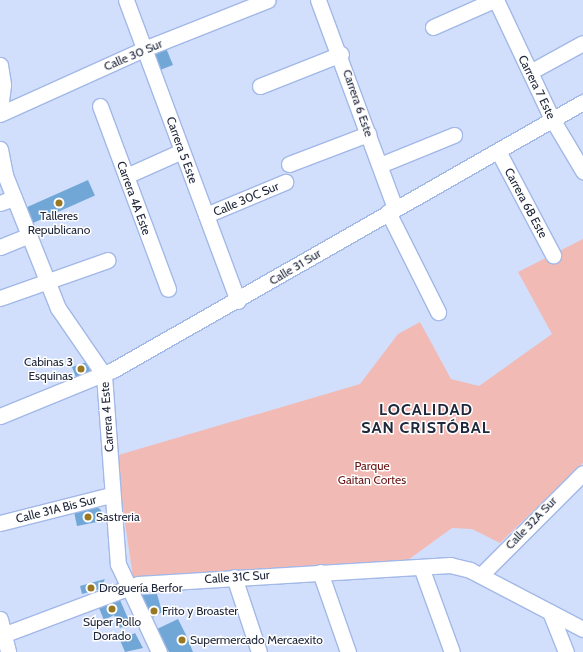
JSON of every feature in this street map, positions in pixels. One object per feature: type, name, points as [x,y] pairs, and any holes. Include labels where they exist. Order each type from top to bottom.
[{"type":"street","name":"Carrera 5 Este","points":[[126,0],[238,301]]},
{"type":"street","name":"Calle 30 Sur","points":[[0,114],[144,49],[268,0]]},
{"type":"street","name":"Carrera 6 Este","points":[[318,0],[341,54],[380,165],[391,210],[438,312]]},
{"type":"street","points":[[433,27],[495,0]]},
{"type":"street","name":"Carrera 7 Este","points":[[495,0],[552,119],[583,171]]},
{"type":"street","points":[[530,72],[583,43]]},
{"type":"street","points":[[260,86],[341,54]]},
{"type":"street","points":[[0,65],[3,85],[0,108]]},
{"type":"street","name":"Calle 31 Sur","points":[[0,416],[104,375],[238,301],[391,210],[498,152],[583,102]]},
{"type":"street","name":"Carrera 4A Este","points":[[100,106],[168,289]]},
{"type":"street","points":[[289,164],[368,134]]},
{"type":"street","points":[[380,165],[454,135]]},
{"type":"street","name":"Carrera 4 Este","points":[[0,149],[14,198],[47,280],[69,328],[104,375],[116,553],[126,587],[159,652]]},
{"type":"street","points":[[126,176],[182,151]]},
{"type":"street","name":"Carrera 6B Este","points":[[498,152],[554,254]]},
{"type":"street","name":"Calle 30C Sur","points":[[206,215],[285,182]]},
{"type":"street","points":[[0,204],[14,198]]},
{"type":"street","points":[[0,247],[29,235]]},
{"type":"street","points":[[0,298],[47,280],[108,260]]},
{"type":"street","name":"Calle 32A Sur","points":[[481,575],[583,473]]},
{"type":"street","name":"Calle 31A Bis Sur","points":[[0,524],[111,495]]},
{"type":"street","name":"Calle 31C Sur","points":[[2,636],[126,587],[320,572],[460,566],[481,575],[583,629]]},
{"type":"street","points":[[421,567],[452,652]]},
{"type":"street","points":[[320,572],[348,652]]},
{"type":"street","points":[[234,578],[259,652]]},
{"type":"street","points":[[550,612],[566,652]]},
{"type":"street","points":[[0,619],[2,636],[8,652]]},
{"type":"green space","name":"Parque Gaitan Cortes","points":[[583,239],[583,463],[500,543],[472,529],[452,528],[408,560],[133,577],[115,456],[360,384],[398,334],[420,322],[451,379],[479,386],[552,334],[518,272]]},
{"type":"building","points":[[166,48],[173,65],[160,70],[154,56]]},
{"type":"building","name":"Talleres Republicano","points":[[88,180],[95,196],[29,225],[22,209]]},
{"type":"building","name":"Cabinas 3 Esquinas","points":[[87,362],[90,371],[76,377],[72,367]]},
{"type":"building","name":"Sastreria","points":[[97,507],[101,510],[102,521],[77,526],[74,512]]},
{"type":"building","name":"Droguería Berfor","points":[[105,579],[100,589],[82,594],[80,586]]},
{"type":"building","points":[[157,594],[162,612],[151,619],[139,595]]},
{"type":"building","name":"Súper Pollo Dorado","points":[[120,600],[130,623],[120,628],[114,615],[104,620],[99,608]]},
{"type":"building","points":[[178,619],[193,652],[169,652],[157,629]]},
{"type":"building","points":[[135,633],[143,648],[125,652],[120,640]]},
{"type":"place","name":"Talleres Republicano","points":[[59,203]]},
{"type":"place","name":"Cabinas 3 Esquinas","points":[[81,369]]},
{"type":"place","name":"Sastreria","points":[[88,517]]},
{"type":"place","name":"Droguería Berfor","points":[[91,588]]},
{"type":"place","name":"Súper Pollo Dorado","points":[[112,609]]},
{"type":"place","name":"Frito y Broaster","points":[[154,611]]},
{"type":"place","name":"Supermercado Mercaexito","points":[[182,640]]},
{"type":"district","name":"LOCALIDAD SAN CRISTÓBAL","points":[[426,419]]}]
